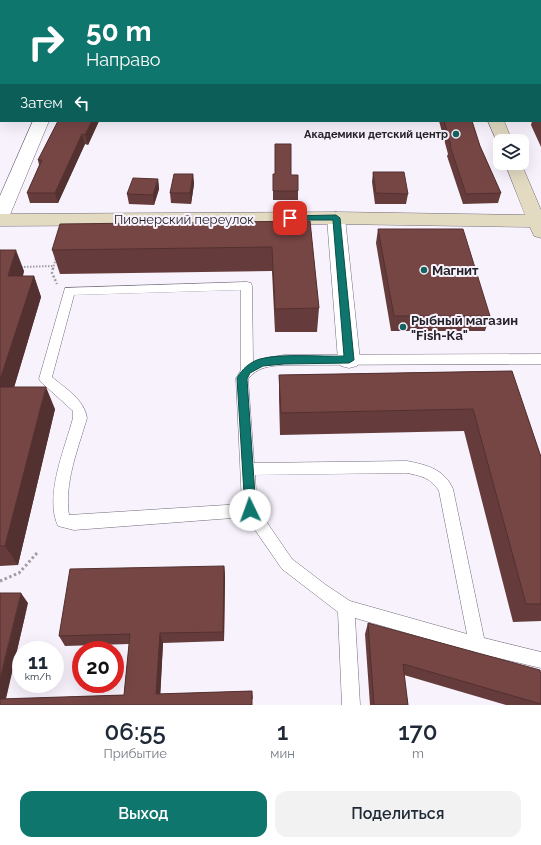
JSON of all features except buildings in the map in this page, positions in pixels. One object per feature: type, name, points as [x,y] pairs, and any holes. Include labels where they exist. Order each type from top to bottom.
[{"type":"street","points":[[0,217],[41,122]]},
{"type":"street","points":[[496,122],[501,134]]},
{"type":"street","points":[[516,170],[539,227]]},
{"type":"street","points":[[336,218],[349,360]]},
{"type":"street","name":"Пионерский переулок","points":[[0,220],[336,218],[539,227]]},
{"type":"lane","points":[[247,371],[246,286],[69,291],[45,379],[76,404],[79,410],[80,418],[63,484],[60,510],[63,521],[74,524],[250,510]]},
{"type":"lane","points":[[541,359],[284,360],[261,362],[247,371],[242,378],[250,510],[287,564],[346,608],[477,645],[541,660]]},
{"type":"lane","points":[[248,469],[407,467],[426,470],[438,476],[446,488],[477,645]]},
{"type":"lane","points":[[346,608],[351,705]]},
{"type":"path","points":[[57,254],[52,273],[57,284]]},
{"type":"path","points":[[15,267],[54,266]]},
{"type":"path","points":[[0,581],[19,573],[37,554]]},
{"type":"place","name":"Академики детский центр","points":[[456,134]]},
{"type":"place","name":"Магнит","points":[[424,270]]},
{"type":"place","name":"Рыбный магазин \"Fish-Ка\"","points":[[403,327]]},
{"type":"route","points":[[250,510],[242,378],[247,371],[261,362],[284,360],[349,360],[336,218],[290,218]]}]
